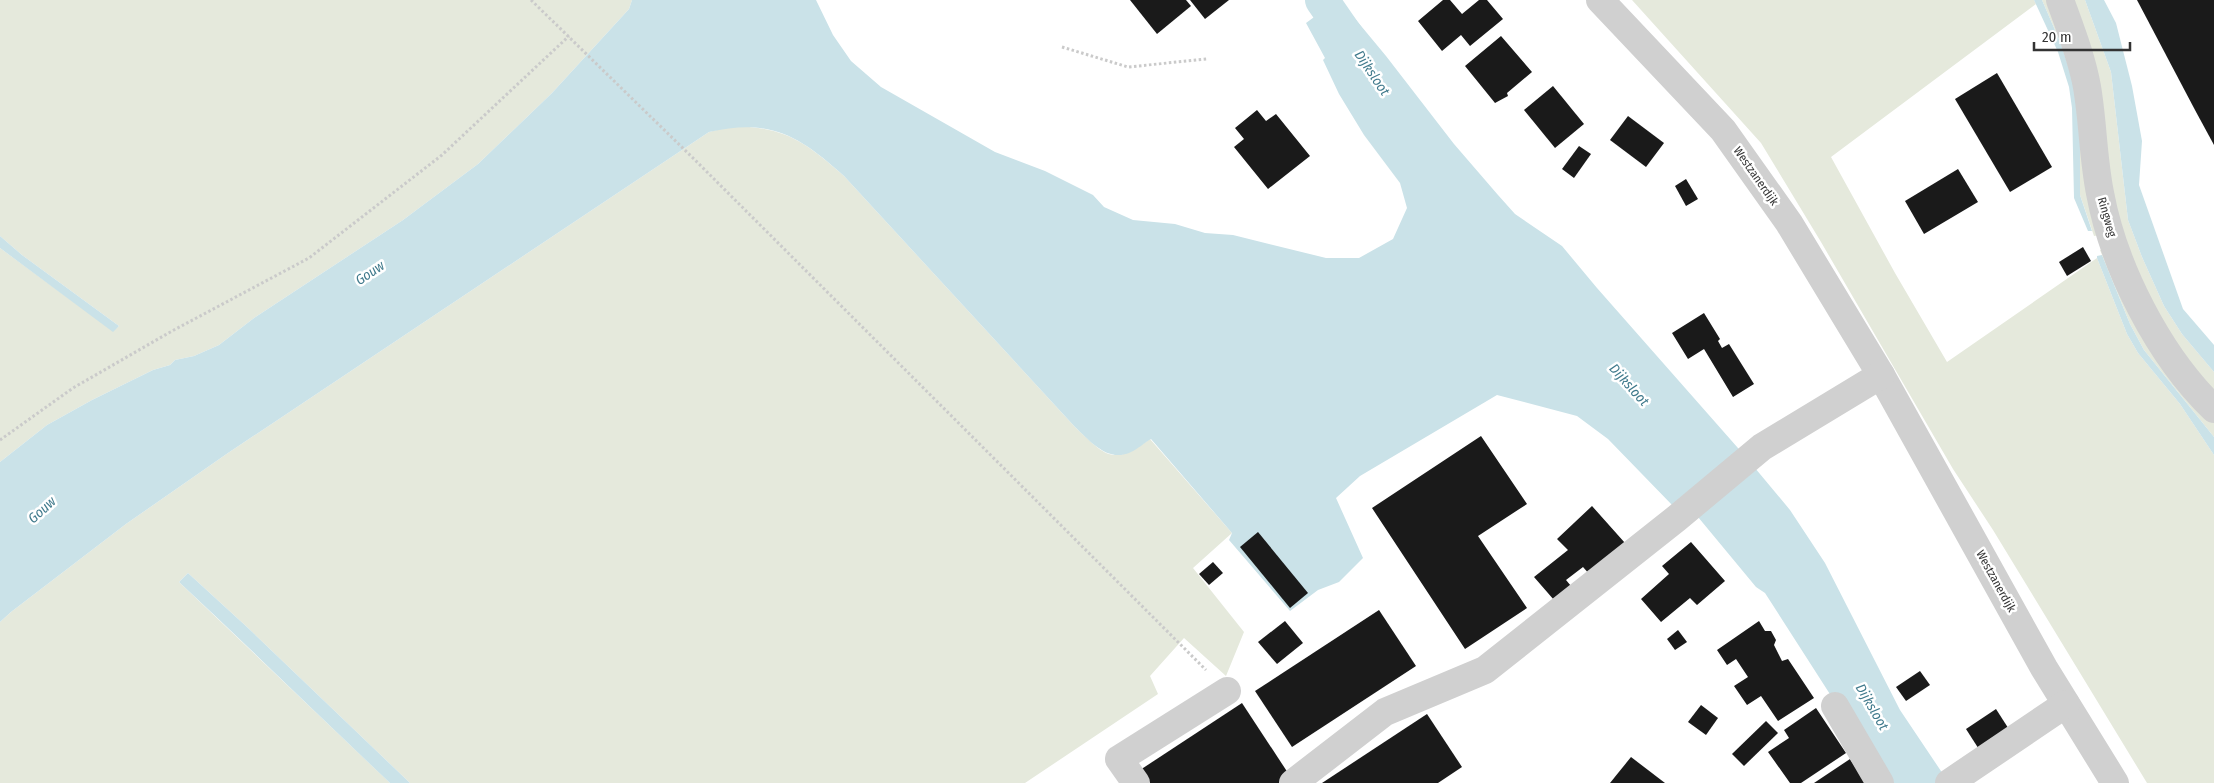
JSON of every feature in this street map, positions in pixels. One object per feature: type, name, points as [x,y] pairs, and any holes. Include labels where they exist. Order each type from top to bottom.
[{"type":"street","name":"Westzanerdijk","points":[[1600,0],[1723,130],[1789,223],[1881,376],[2066,704],[2114,783]]},
{"type":"street","name":"Ringweg","points":[[2060,0],[2087,86],[2100,194],[2120,264],[2155,336],[2181,371],[2214,409]]},
{"type":"street","points":[[1293,783],[1385,712],[1485,670],[1678,518],[1762,447],[1881,376]]},
{"type":"street","points":[[1136,783],[1120,759],[1227,691]]},
{"type":"street","points":[[1953,780],[2066,704]]},
{"type":"street","points":[[1835,706],[1880,783]]},
{"type":"path","points":[[531,0],[693,158],[1227,691]]},
{"type":"path","points":[[0,440],[73,388],[172,331],[309,258],[442,155],[569,36]]},
{"type":"path","points":[[1062,47],[1128,67],[1207,59]]},
{"type":"shaded area","points":[[0,0],[632,0],[629,9],[552,93],[478,164],[403,220],[254,318],[219,345],[194,356],[175,360],[170,365],[153,370],[92,400],[47,425],[0,462],[0,248],[113,331],[119,326],[22,255],[0,236]]},
{"type":"shaded area","points":[[1632,0],[2034,0],[2036,4],[1831,157],[1947,362],[2097,258],[2127,334],[2138,353],[2180,404],[2214,455],[2214,783],[2147,783],[1993,530],[1953,469],[1761,143]]},
{"type":"shaded area","points":[[2042,0],[2052,0],[2081,86],[2100,235],[2094,236],[2080,195],[2080,137],[2074,84],[2061,44]]},
{"type":"shaded area","points":[[2069,0],[2085,0],[2111,72],[2128,220],[2164,306],[2182,334],[2214,372],[2214,399],[2151,316],[2117,221]]},
{"type":"shaded area","points":[[732,126],[767,129],[781,133],[818,154],[844,176],[1075,427],[1103,451],[1118,455],[1127,453],[1150,439],[1232,533],[1193,568],[1244,632],[1226,676],[1184,638],[1150,676],[1158,694],[1025,783],[410,783],[188,573],[179,582],[390,783],[0,783],[0,622],[11,612],[126,524],[228,453],[709,132]]},
{"type":"shaded area","points":[[2100,250],[2104,250],[2214,421],[2214,437],[2144,350],[2130,324]]},
{"type":"water","name":"Gouw","points":[[632,0],[816,0],[833,35],[851,61],[881,87],[995,152],[1045,171],[1093,195],[1104,207],[1133,220],[1175,224],[1205,233],[1233,235],[1326,258],[1359,258],[1393,239],[1407,208],[1400,183],[1364,135],[1339,94],[1323,60],[1325,58],[1306,23],[1336,1],[1352,15],[1454,144],[1498,195],[1515,214],[1562,246],[1790,510],[1825,563],[1900,710],[1949,783],[1887,783],[1765,593],[1756,587],[1698,517],[1674,507],[1608,439],[1577,416],[1497,395],[1360,476],[1336,498],[1363,558],[1339,582],[1318,590],[1290,611],[1229,540],[1232,533],[1151,439],[1134,451],[1123,455],[1107,453],[1100,449],[1075,427],[844,176],[813,150],[798,141],[767,129],[750,127],[709,132],[228,453],[126,524],[0,622],[0,462],[47,425],[92,400],[153,370],[170,365],[175,360],[194,356],[219,345],[254,318],[403,220],[478,164],[552,93],[629,9]]},
{"type":"water","points":[[2034,0],[2042,0],[2061,44],[2074,84],[2080,137],[2080,195],[2092,231],[2088,231],[2074,198],[2072,108],[2069,87],[2058,52]]},
{"type":"water","points":[[2085,0],[2104,0],[2116,23],[2132,86],[2142,141],[2139,185],[2183,309],[2214,345],[2214,372],[2182,334],[2164,306],[2128,220],[2111,72]]},
{"type":"water","points":[[0,236],[22,255],[119,326],[113,332],[0,248]]},
{"type":"water","points":[[2102,255],[2130,324],[2144,350],[2214,437],[2214,455],[2180,404],[2138,353],[2127,334],[2097,258],[2097,256]]},
{"type":"water","points":[[188,573],[410,783],[390,783],[179,582]]},
{"type":"building","points":[[1130,0],[1186,0],[1191,6],[1157,34]]},
{"type":"building","points":[[1190,0],[1229,0],[1205,19]]},
{"type":"building","points":[[1443,0],[1450,0],[1462,14],[1479,0],[1487,0],[1503,19],[1470,46],[1461,35],[1442,51],[1418,21]]},
{"type":"building","points":[[2137,0],[2214,0],[2214,145],[2195,110]]},
{"type":"building","points":[[1501,36],[1532,72],[1507,93],[1508,96],[1495,103],[1465,66]]},
{"type":"building","points":[[1997,73],[2052,167],[2010,192],[1955,99]]},
{"type":"building","points":[[1553,86],[1584,124],[1555,148],[1524,110]]},
{"type":"building","points":[[1257,110],[1266,121],[1276,114],[1310,156],[1268,189],[1234,147],[1244,139],[1235,128]]},
{"type":"building","points":[[1628,116],[1664,143],[1646,167],[1610,140]]},
{"type":"building","points":[[1579,146],[1591,154],[1574,178],[1562,169]]},
{"type":"building","points":[[1958,169],[1978,202],[1924,234],[1905,201]]},
{"type":"building","points":[[1686,179],[1698,199],[1686,206],[1675,186]]},
{"type":"building","points":[[2083,247],[2091,261],[2067,276],[2059,262]]},
{"type":"building","points":[[1704,313],[1720,339],[1718,341],[1722,348],[1729,344],[1754,384],[1733,397],[1704,349],[1688,359],[1672,333]]},
{"type":"building","points":[[1481,436],[1527,504],[1478,536],[1527,608],[1465,649],[1372,508]]},
{"type":"building","points":[[1592,506],[1625,543],[1590,575],[1583,567],[1566,580],[1571,586],[1554,600],[1534,577],[1568,550],[1557,539]]},
{"type":"building","points":[[1258,532],[1308,593],[1290,608],[1240,547]]},
{"type":"building","points":[[1691,542],[1725,581],[1697,605],[1690,598],[1661,622],[1641,599],[1669,574],[1662,566]]},
{"type":"building","points":[[1213,562],[1223,573],[1209,585],[1199,574]]},
{"type":"building","points":[[1379,610],[1416,666],[1292,747],[1255,691]]},
{"type":"building","points":[[1285,621],[1303,643],[1277,664],[1258,642]]},
{"type":"building","points":[[1759,621],[1765,631],[1771,631],[1776,640],[1774,645],[1782,661],[1788,659],[1814,698],[1778,721],[1761,696],[1747,705],[1734,686],[1748,677],[1736,659],[1727,665],[1717,650]]},
{"type":"building","points":[[1678,630],[1687,642],[1675,650],[1667,639]]},
{"type":"building","points":[[1920,671],[1930,685],[1906,701],[1896,687]]},
{"type":"building","points":[[1242,703],[1290,776],[1281,783],[1145,783],[1137,772]]},
{"type":"building","points":[[1701,705],[1718,718],[1706,735],[1688,722]]},
{"type":"building","points":[[1816,708],[1846,753],[1801,783],[1790,783],[1768,752],[1789,738],[1784,730]]},
{"type":"building","points":[[1996,709],[2012,734],[1982,754],[1966,729]]},
{"type":"building","points":[[1427,714],[1462,767],[1438,783],[1322,783]]},
{"type":"building","points":[[1766,721],[1778,733],[1744,766],[1732,754]]},
{"type":"building","points":[[1631,757],[1665,783],[1610,783]]},
{"type":"building","points":[[1850,759],[1866,783],[1814,783]]},
{"type":"waterway","name":"Dijksloot","points":[[1322,0],[1353,45]]}]
